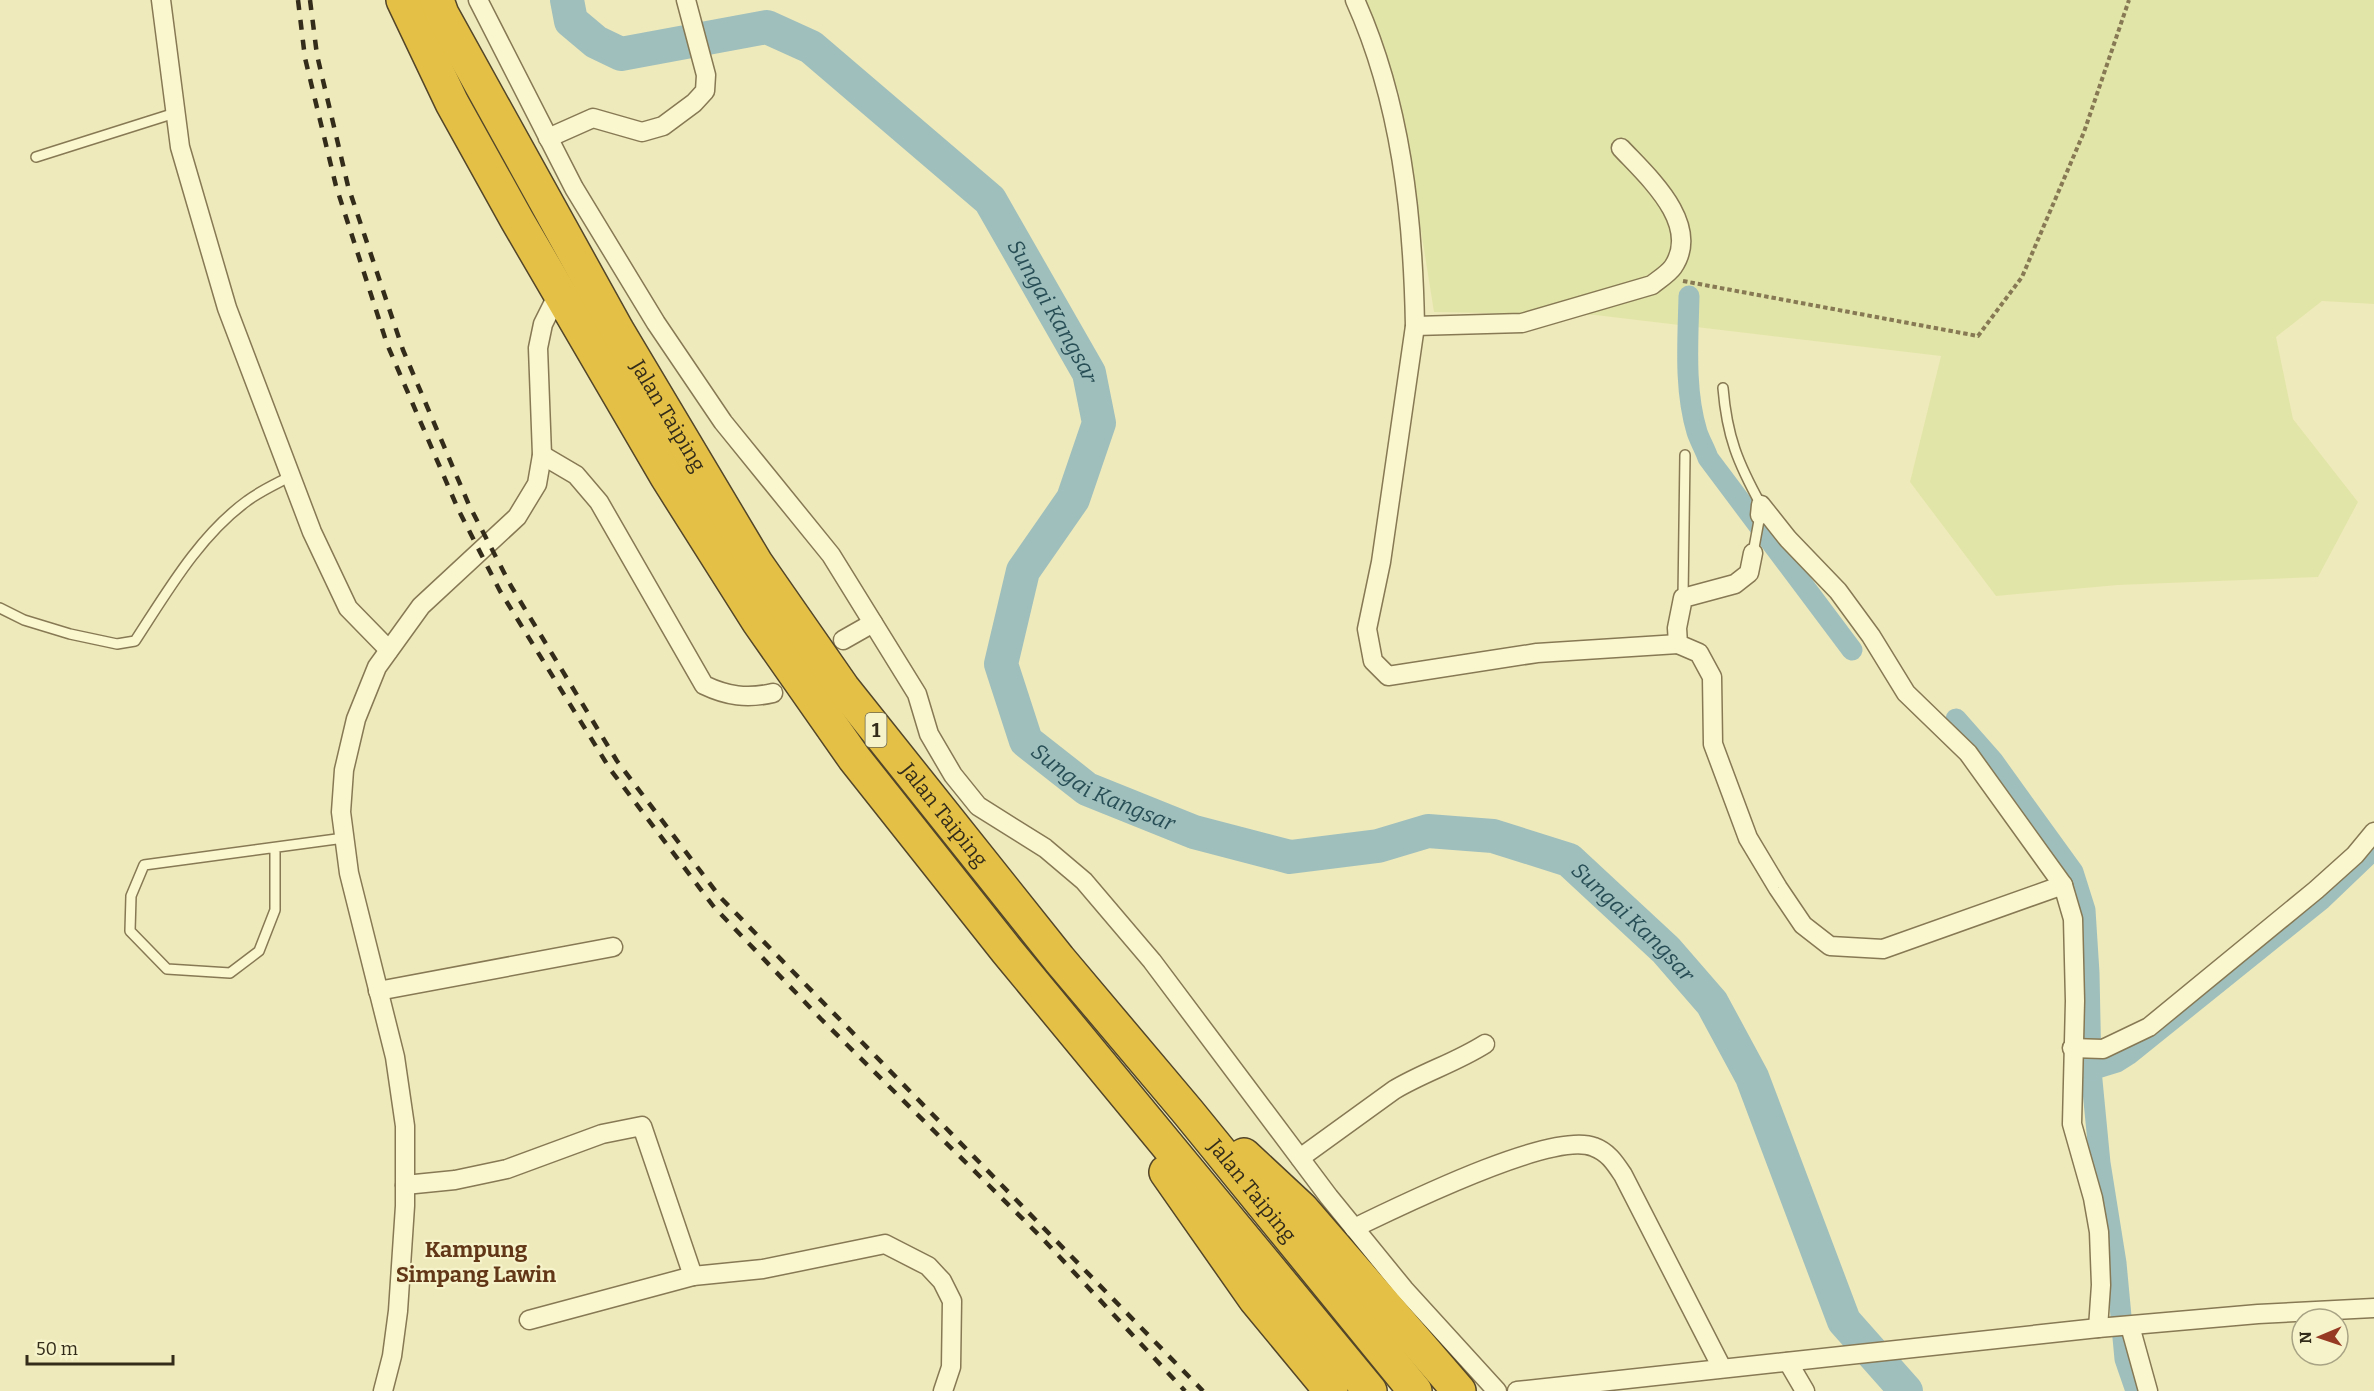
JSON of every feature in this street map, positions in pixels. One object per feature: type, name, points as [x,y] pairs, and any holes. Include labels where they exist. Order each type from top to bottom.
[{"type":"highway","name":"Jalan Taiping","points":[[403,0],[458,113],[667,477],[734,583],[840,738],[1000,942],[1370,1391]]},
{"type":"highway","name":"Jalan Taiping","points":[[437,0],[448,24],[617,330],[756,563],[843,688],[1059,959],[1188,1112],[1415,1391]]},
{"type":"highway","points":[[1123,1090],[1150,1145],[1179,1193],[1255,1299],[1331,1391]]},
{"type":"highway","points":[[1188,1112],[1246,1157],[1302,1209],[1457,1389]]},
{"type":"street","points":[[161,0],[180,147],[227,308],[312,532],[348,608],[389,651]]},
{"type":"street","points":[[478,0],[574,188],[656,323],[723,422],[831,555],[916,694],[928,734],[953,775],[978,806],[1045,848],[1084,880],[1152,962],[1354,1228],[1404,1289],[1497,1391]]},
{"type":"street","points":[[1355,0],[1389,93],[1403,161],[1415,326],[1381,562],[1367,628],[1373,662],[1388,676],[1537,654],[1678,644],[1699,653],[1712,677],[1713,744],[1748,838],[1803,925],[1830,946],[1883,949],[2063,885]]},
{"type":"street","points":[[548,138],[593,118],[642,132],[663,126],[694,103],[705,91],[706,75],[689,9]]},
{"type":"street","points":[[1415,326],[1522,323],[1652,285],[1673,267],[1680,247],[1679,222],[1665,195],[1621,148]]},
{"type":"street","points":[[383,1391],[392,1356],[398,1311],[405,1185],[405,1126],[395,1057],[349,873],[340,812],[344,770],[356,719],[377,667],[422,606],[517,517],[537,484],[542,455],[538,348],[543,324],[559,292]]},
{"type":"street","points":[[542,455],[576,474],[599,502],[704,685],[719,693],[735,696],[754,698],[773,693]]},
{"type":"street","points":[[1760,510],[1838,591],[1871,636],[1906,693],[1968,753],[2063,885],[2073,919],[2076,1048],[2072,1124],[2093,1198],[2099,1232],[2103,1329]]},
{"type":"street","points":[[1678,644],[1677,628],[1683,598],[1735,584],[1749,573],[1753,553]]},
{"type":"street","points":[[843,640],[873,623]]},
{"type":"street","points":[[2076,1048],[2103,1049],[2149,1027],[2316,890],[2355,855],[2374,832]]},
{"type":"street","points":[[378,991],[613,947]]},
{"type":"street","points":[[1300,1158],[1394,1090],[1462,1059],[1485,1044]]},
{"type":"street","points":[[405,1185],[455,1180],[507,1169],[602,1134],[642,1126],[693,1276]]},
{"type":"street","points":[[1354,1228],[1498,1164],[1551,1149],[1576,1145],[1592,1146],[1608,1154],[1623,1175],[1722,1368]]},
{"type":"street","points":[[529,1320],[693,1276],[763,1269],[885,1244],[928,1266],[942,1281],[952,1301],[951,1367],[943,1391]]},
{"type":"street","points":[[1517,1391],[1796,1362],[1911,1347],[2258,1314],[2374,1308]]},
{"type":"street","points":[[2130,1326],[2148,1391]]},
{"type":"street","points":[[1796,1362],[1805,1391]]},
{"type":"lane","points":[[36,157],[176,113]]},
{"type":"lane","points":[[1724,387],[1725,410],[1731,444],[1760,510],[1753,553]]},
{"type":"lane","points":[[1683,598],[1685,455]]},
{"type":"lane","points":[[0,608],[24,620],[70,634],[117,644],[135,641],[174,580],[223,520],[248,499],[291,476]]},
{"type":"lane","points":[[275,848],[275,910],[259,951],[230,973],[167,969],[130,931],[131,897],[144,865],[344,838]]},
{"type":"path","points":[[1663,275],[1709,287],[1742,290],[1978,336],[2022,277],[2084,132],[2129,0]]},
{"type":"green space","points":[[1359,0],[2374,0],[2374,304],[2322,301],[2276,337],[2293,419],[2358,502],[2318,577],[2118,585],[1996,596],[1910,482],[1941,356],[1595,315],[1434,312],[1399,93]]},
{"type":"waterway","name":"Sungai Kangsar","points":[[567,0],[571,21],[596,42],[621,54],[767,27],[811,47],[990,200],[1089,373],[1099,423],[1073,499],[1023,571],[1001,664],[1026,741],[1087,789],[1194,832],[1290,857],[1378,846],[1428,831],[1493,836],[1569,860],[1666,950],[1712,1003],[1752,1077],[1844,1321],[1906,1391]]},
{"type":"waterway","points":[[1689,296],[1688,382],[1697,432],[1708,458],[1852,650]]},
{"type":"waterway","points":[[1956,719],[1993,761],[2073,872],[2085,910],[2091,1070],[2100,1163],[2116,1263],[2125,1359],[2136,1391]]},
{"type":"waterway","points":[[2091,1070],[2117,1062],[2128,1055],[2322,899],[2372,851]]},
{"type":"railway","points":[[298,0],[305,58],[336,186],[387,344],[458,509],[500,591],[610,769],[714,907],[821,1019],[1041,1237],[1185,1391]]},
{"type":"railway","points":[[310,0],[317,55],[348,186],[403,350],[469,505],[511,586],[617,761],[720,897],[1203,1391]]},
{"type":"district","name":"Kampung Simpang Lawin","points":[[476,1262]]}]
